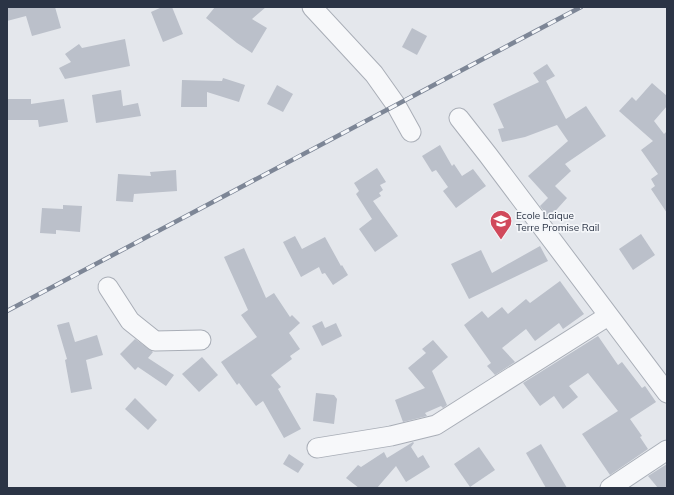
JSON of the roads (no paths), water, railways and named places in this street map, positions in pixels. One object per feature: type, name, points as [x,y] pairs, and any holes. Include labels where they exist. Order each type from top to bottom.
[{"type":"street","points":[[312,7],[374,74],[396,105],[412,132]]},
{"type":"street","points":[[459,118],[667,393]]},
{"type":"street","points":[[108,287],[130,321],[155,340],[201,340]]},
{"type":"street","points":[[317,448],[391,436],[436,425],[608,316]]},
{"type":"street","points":[[610,488],[667,450]]},
{"type":"railway","points":[[7,311],[581,7]]},
{"type":"place","name":"Ecole Laique Terre Promise Rail","points":[[501,240]]}]
